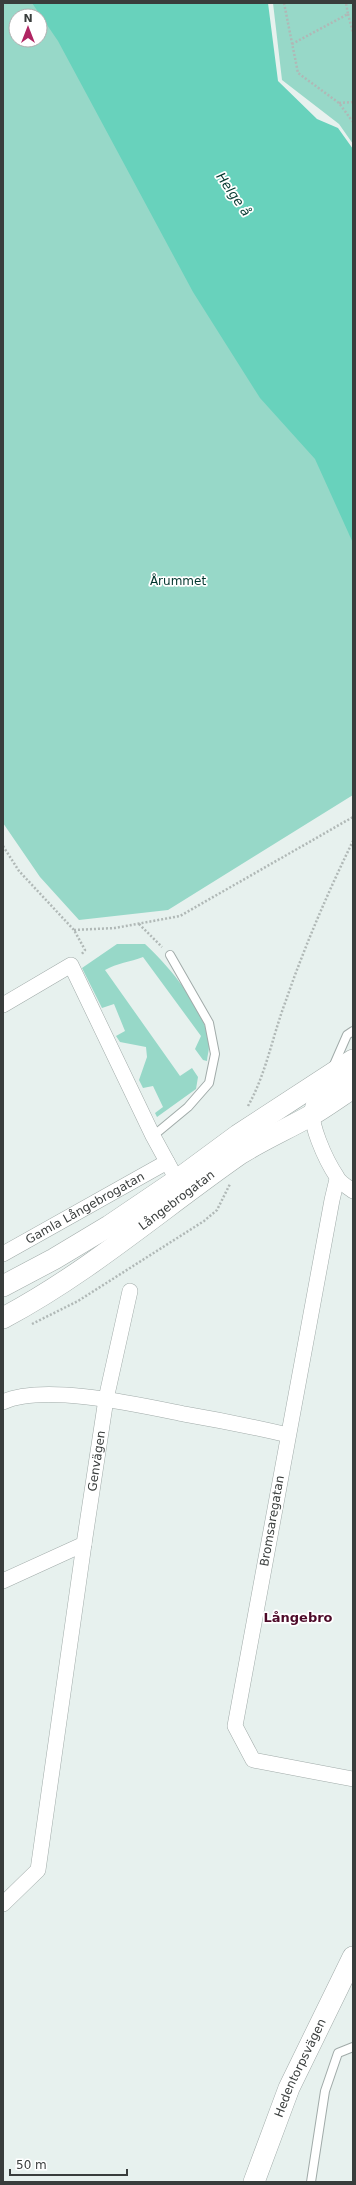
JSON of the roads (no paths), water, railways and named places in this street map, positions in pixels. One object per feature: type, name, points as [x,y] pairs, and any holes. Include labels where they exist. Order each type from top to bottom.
[{"type":"main road","name":"Långebrogatan","points":[[3,1286],[54,1259],[177,1180],[238,1135],[353,1060]]},
{"type":"main road","name":"Långebrogatan","points":[[3,1318],[38,1300],[74,1276],[168,1205],[243,1153],[311,1115],[353,1088]]},
{"type":"main road","name":"Hedentorpsvägen","points":[[254,2182],[289,2088],[353,1957]]},
{"type":"street","name":"Långebrogatan","points":[[3,1005],[71,965],[153,1136],[177,1180]]},
{"type":"street","points":[[353,1073],[322,1093],[314,1102],[311,1115],[322,1146],[337,1179],[353,1191]]},
{"type":"street","name":"Gamla Långebrogatan","points":[[3,1254],[167,1162]]},
{"type":"street","name":"Bromsaregatan","points":[[337,1179],[330,1208],[235,1726],[254,1760],[353,1780]]},
{"type":"street","name":"Genvägen","points":[[3,1904],[38,1870],[106,1398],[130,1291]]},
{"type":"street","points":[[3,1402],[13,1397],[52,1395],[106,1398],[288,1435]]},
{"type":"street","points":[[3,1581],[84,1544]]},
{"type":"lane","points":[[153,1136],[188,1107],[209,1083],[215,1054],[209,1023],[170,955]]},
{"type":"lane","points":[[330,1075],[347,1035],[353,1031]]},
{"type":"lane","points":[[311,2182],[325,2092],[338,2053],[353,2046]]},
{"type":"water","name":"Helge å","points":[[32,3],[268,3],[278,81],[317,119],[338,128],[353,149],[353,543],[315,459],[260,398],[193,292],[58,41],[48,26],[48,8],[35,8]]},
{"type":"district","name":"Långebro","points":[[298,1617]]},
{"type":"park label","name":"Årummet","points":[[178,581]]}]
